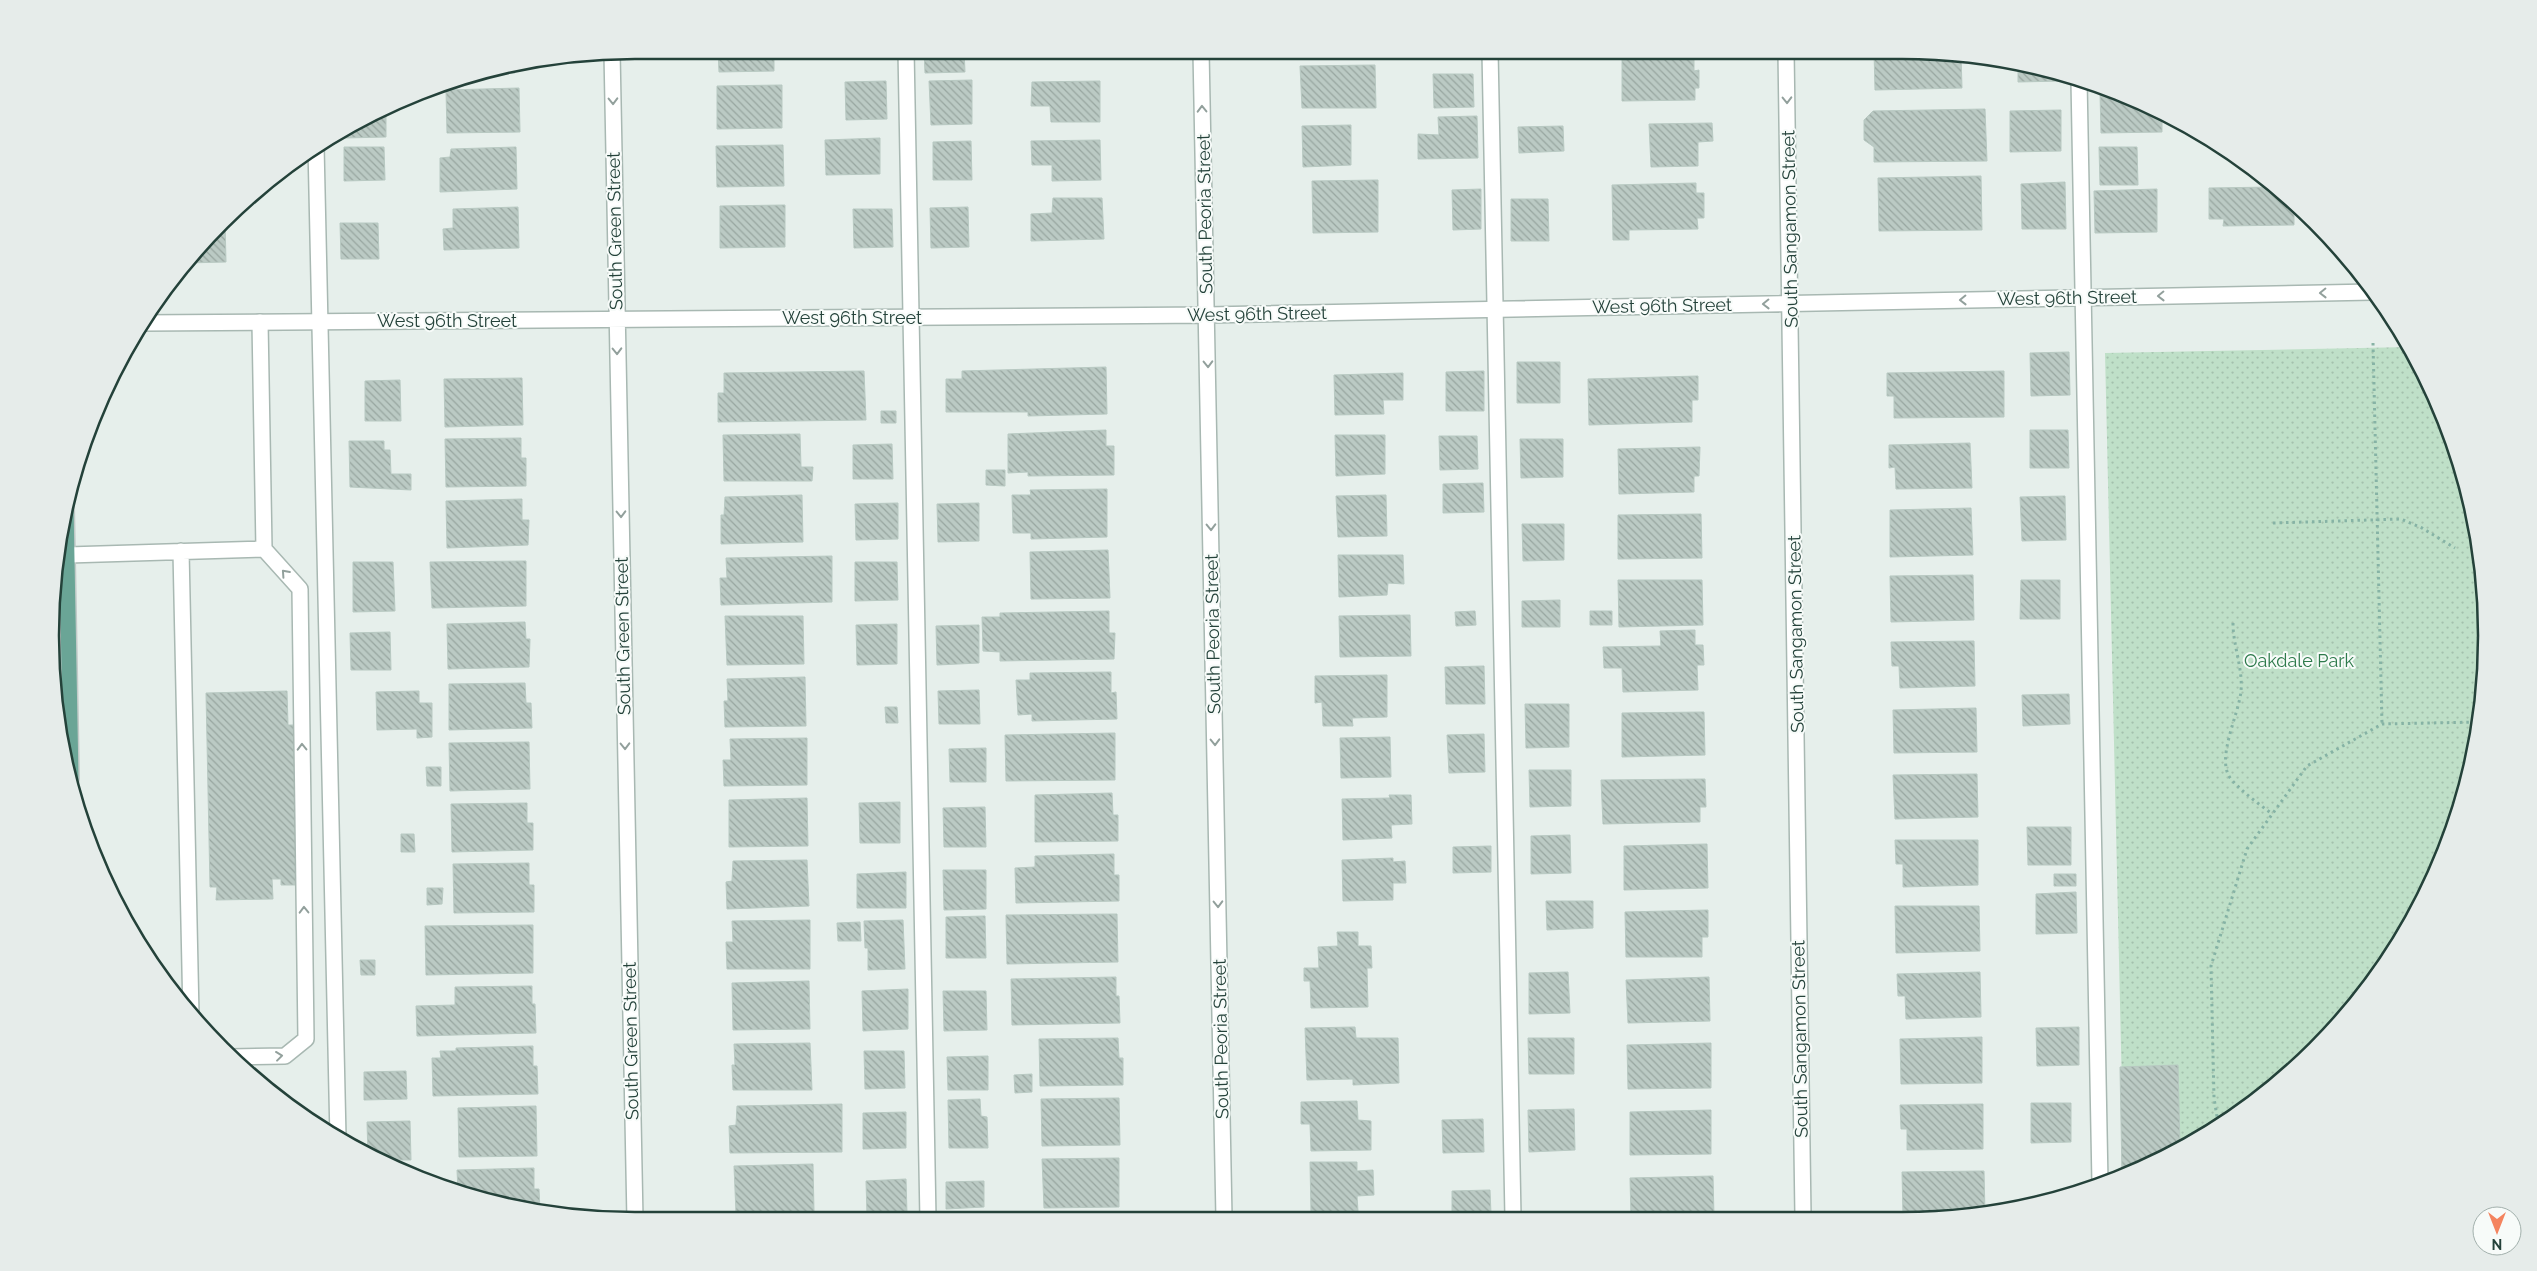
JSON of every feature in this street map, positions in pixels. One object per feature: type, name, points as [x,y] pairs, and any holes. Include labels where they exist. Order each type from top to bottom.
[{"type":"main road","points":[[67,545],[71,751]]},
{"type":"street","points":[[906,59],[928,1212]]},
{"type":"street","name":"South Peoria Street","points":[[1201,59],[1224,1212]]},
{"type":"street","points":[[1490,59],[1513,1212]]},
{"type":"street","name":"South Sangamon Street","points":[[1786,59],[1803,1212]]},
{"type":"street","name":"South Green Street","points":[[612,60],[635,1212]]},
{"type":"street","points":[[2079,87],[2100,1177]]},
{"type":"street","points":[[316,155],[318,322],[338,1129]]},
{"type":"street","name":"West 96th Street","points":[[151,323],[1207,315],[2365,292]]},
{"type":"street","points":[[242,1057],[285,1056],[306,1039],[300,589],[264,549],[260,322]]},
{"type":"street","points":[[68,555],[264,549]]},
{"type":"street","points":[[181,551],[191,1002]]},
{"type":"path","points":[[2373,343],[2382,724]]},
{"type":"path","points":[[2273,523],[2401,519],[2422,528],[2455,548]]},
{"type":"path","points":[[2233,623],[2233,637],[2242,678],[2241,693],[2225,764],[2230,778],[2245,793],[2272,814]]},
{"type":"path","points":[[2217,1118],[2214,1098],[2211,966],[2247,849],[2307,766],[2382,724],[2471,722]]},
{"type":"green space","name":"Oakdale Park","points":[[2401,347],[2419,380],[2434,415],[2448,450],[2459,486],[2473,560],[2478,636],[2473,711],[2459,785],[2448,821],[2419,891],[2381,956],[2335,1016],[2282,1069],[2253,1093],[2190,1135],[2157,1153],[2124,1167],[2105,353]]},
{"type":"building","points":[[718,59],[774,59],[774,71],[719,72]]},
{"type":"building","points":[[924,59],[964,59],[965,72],[925,73]]},
{"type":"building","points":[[1622,59],[1694,59],[1694,71],[1699,70],[1699,88],[1695,88],[1695,100],[1622,101]]},
{"type":"building","points":[[1874,59],[1961,62],[1962,88],[1875,90]]},
{"type":"building","points":[[1375,65],[1376,108],[1302,108],[1300,66]]},
{"type":"building","points":[[2018,71],[2061,81],[2018,82]]},
{"type":"building","points":[[1433,74],[1473,74],[1474,107],[1434,108]]},
{"type":"building","points":[[972,80],[972,124],[931,125],[929,81]]},
{"type":"building","points":[[886,81],[887,119],[846,120],[845,82]]},
{"type":"building","points":[[1100,81],[1100,122],[1051,122],[1050,106],[1031,106],[1032,82]]},
{"type":"building","points":[[782,85],[782,128],[717,129],[717,86]]},
{"type":"building","points":[[519,88],[520,132],[447,133],[446,91]]},
{"type":"building","points":[[2100,94],[2162,121],[2162,132],[2101,133]]},
{"type":"building","points":[[1985,109],[1987,161],[1874,162],[1874,147],[1864,140],[1864,120],[1873,111]]},
{"type":"building","points":[[2061,110],[2061,151],[2010,152],[2010,111]]},
{"type":"building","points":[[386,115],[386,137],[344,138],[380,118]]},
{"type":"building","points":[[1477,116],[1478,158],[1418,159],[1418,134],[1439,135],[1438,117]]},
{"type":"building","points":[[1712,123],[1713,141],[1698,142],[1698,166],[1651,167],[1649,124]]},
{"type":"building","points":[[1351,125],[1351,165],[1303,167],[1302,126]]},
{"type":"building","points":[[1563,126],[1564,151],[1519,153],[1518,127]]},
{"type":"building","points":[[880,138],[880,174],[826,175],[825,140]]},
{"type":"building","points":[[1100,140],[1101,180],[1052,181],[1052,165],[1032,165],[1031,141]]},
{"type":"building","points":[[971,141],[972,180],[933,180],[933,142]]},
{"type":"building","points":[[783,145],[784,186],[717,187],[716,146]]},
{"type":"building","points":[[344,147],[384,147],[385,180],[344,181]]},
{"type":"building","points":[[516,147],[517,189],[440,192],[440,158],[450,157],[451,149]]},
{"type":"building","points":[[2099,147],[2137,147],[2138,185],[2100,185]]},
{"type":"building","points":[[1981,176],[1982,230],[1879,231],[1878,178]]},
{"type":"building","points":[[1378,180],[1378,232],[1313,233],[1312,181]]},
{"type":"building","points":[[2065,182],[2066,229],[2022,229],[2021,184]]},
{"type":"building","points":[[1696,183],[1696,193],[1704,193],[1704,218],[1697,218],[1698,229],[1629,230],[1629,240],[1613,240],[1612,185]]},
{"type":"building","points":[[2264,187],[2294,214],[2294,225],[2223,226],[2224,219],[2209,219],[2209,188]]},
{"type":"building","points":[[1481,189],[1481,229],[1453,230],[1452,190]]},
{"type":"building","points":[[2157,189],[2157,232],[2095,233],[2094,191]]},
{"type":"building","points":[[1053,198],[1102,198],[1104,239],[1031,241],[1031,214],[1052,213]]},
{"type":"building","points":[[1511,199],[1548,199],[1549,241],[1511,241]]},
{"type":"building","points":[[785,205],[785,247],[720,248],[720,206]]},
{"type":"building","points":[[518,207],[519,248],[444,250],[443,229],[453,228],[453,209]]},
{"type":"building","points":[[968,207],[969,247],[931,248],[930,208]]},
{"type":"building","points":[[853,209],[892,209],[893,247],[854,248]]},
{"type":"building","points":[[340,223],[378,223],[379,259],[341,259]]},
{"type":"building","points":[[225,231],[226,262],[196,263]]},
{"type":"building","points":[[2069,352],[2070,395],[2031,396],[2030,353]]},
{"type":"building","points":[[1517,362],[1560,362],[1560,403],[1517,403]]},
{"type":"building","points":[[1106,367],[1107,414],[1028,416],[1028,412],[946,412],[946,379],[962,379],[962,371]]},
{"type":"building","points":[[864,371],[866,420],[718,422],[718,393],[724,393],[724,373]]},
{"type":"building","points":[[1484,371],[1484,411],[1446,411],[1446,372]]},
{"type":"building","points":[[2004,371],[2004,417],[1894,418],[1894,396],[1887,396],[1887,373]]},
{"type":"building","points":[[1403,373],[1403,400],[1383,400],[1384,414],[1335,415],[1334,375]]},
{"type":"building","points":[[1698,376],[1698,400],[1692,400],[1692,422],[1589,425],[1588,379]]},
{"type":"building","points":[[522,378],[523,425],[445,427],[444,379]]},
{"type":"building","points":[[400,380],[401,421],[365,421],[365,381]]},
{"type":"building","points":[[881,411],[896,411],[896,423],[881,423]]},
{"type":"building","points":[[1106,430],[1106,446],[1114,446],[1114,475],[1028,476],[1028,472],[1008,473],[1008,434]]},
{"type":"building","points":[[2030,430],[2068,430],[2069,468],[2030,468]]},
{"type":"building","points":[[800,434],[801,467],[813,467],[812,481],[724,481],[723,435]]},
{"type":"building","points":[[1335,435],[1385,435],[1385,474],[1336,476]]},
{"type":"building","points":[[1439,436],[1477,436],[1478,469],[1440,470]]},
{"type":"building","points":[[521,438],[521,458],[526,458],[526,486],[446,487],[445,439]]},
{"type":"building","points":[[1520,439],[1563,439],[1563,477],[1521,478]]},
{"type":"building","points":[[349,441],[384,441],[384,450],[390,450],[391,474],[411,474],[411,490],[350,487]]},
{"type":"building","points":[[1970,443],[1972,488],[1896,489],[1895,467],[1889,468],[1889,445]]},
{"type":"building","points":[[892,444],[893,479],[853,479],[853,445]]},
{"type":"building","points":[[1700,447],[1699,476],[1694,476],[1694,492],[1619,494],[1618,449]]},
{"type":"building","points":[[986,470],[1005,470],[1005,486],[986,485]]},
{"type":"building","points":[[1483,483],[1484,512],[1443,513],[1443,484]]},
{"type":"building","points":[[1107,489],[1107,537],[1031,539],[1031,533],[1013,533],[1012,495],[1031,495],[1030,490]]},
{"type":"building","points":[[802,495],[803,542],[721,544],[721,515],[724,515],[725,497]]},
{"type":"building","points":[[1386,495],[1387,536],[1338,537],[1336,496]]},
{"type":"building","points":[[2065,496],[2066,540],[2022,541],[2020,497]]},
{"type":"building","points":[[522,499],[522,520],[529,520],[528,545],[447,548],[446,501]]},
{"type":"building","points":[[898,503],[898,539],[856,540],[855,504]]},
{"type":"building","points":[[979,503],[979,541],[938,542],[937,504]]},
{"type":"building","points":[[1971,508],[1973,555],[1890,557],[1890,510]]},
{"type":"building","points":[[1701,514],[1702,558],[1618,559],[1618,515]]},
{"type":"building","points":[[1522,524],[1564,524],[1564,560],[1523,561]]},
{"type":"building","points":[[1108,550],[1110,598],[1031,599],[1030,552]]},
{"type":"building","points":[[1338,555],[1403,555],[1404,584],[1388,583],[1387,595],[1339,597]]},
{"type":"building","points":[[832,556],[832,602],[721,605],[720,578],[727,578],[726,558]]},
{"type":"building","points":[[526,561],[526,606],[432,608],[430,562]]},
{"type":"building","points":[[353,562],[393,562],[395,611],[353,612]]},
{"type":"building","points":[[855,562],[897,562],[898,600],[855,601]]},
{"type":"building","points":[[1973,575],[1974,620],[1891,622],[1890,576]]},
{"type":"building","points":[[1618,580],[1702,580],[1703,625],[1619,627]]},
{"type":"building","points":[[2021,580],[2060,580],[2060,619],[2020,619]]},
{"type":"building","points":[[1560,600],[1560,627],[1522,627],[1522,601]]},
{"type":"building","points":[[1109,611],[1109,633],[1115,633],[1114,659],[1000,661],[1000,652],[983,651],[982,617],[1000,617],[1000,613]]},
{"type":"building","points":[[1475,611],[1476,625],[1456,626],[1455,612]]},
{"type":"building","points":[[1590,611],[1612,611],[1612,625],[1590,625]]},
{"type":"building","points":[[1410,615],[1411,656],[1340,657],[1339,616]]},
{"type":"building","points":[[725,616],[803,616],[804,664],[727,665]]},
{"type":"building","points":[[525,622],[526,639],[530,639],[529,667],[448,669],[447,624]]},
{"type":"building","points":[[897,624],[897,664],[857,665],[856,625]]},
{"type":"building","points":[[979,625],[979,663],[937,665],[936,626]]},
{"type":"building","points":[[1695,630],[1695,645],[1703,645],[1704,665],[1697,665],[1698,690],[1623,692],[1622,668],[1604,668],[1603,647],[1661,646],[1660,631]]},
{"type":"building","points":[[390,632],[391,670],[351,670],[350,633]]},
{"type":"building","points":[[1974,641],[1975,686],[1900,688],[1899,666],[1892,666],[1891,642]]},
{"type":"building","points":[[1484,666],[1485,704],[1446,704],[1445,667]]},
{"type":"building","points":[[1111,672],[1111,693],[1116,692],[1117,719],[1032,721],[1032,714],[1018,715],[1016,680],[1030,680],[1030,673]]},
{"type":"building","points":[[1387,675],[1387,717],[1352,718],[1353,726],[1323,726],[1322,702],[1315,703],[1315,676]]},
{"type":"building","points":[[805,677],[806,726],[725,727],[724,701],[728,701],[727,679]]},
{"type":"building","points":[[525,683],[526,703],[531,703],[532,728],[449,730],[449,684]]},
{"type":"building","points":[[979,690],[980,724],[939,724],[938,691]]},
{"type":"building","points":[[287,691],[288,725],[299,725],[296,885],[281,885],[281,879],[272,879],[273,899],[216,900],[217,887],[210,887],[206,693]]},
{"type":"building","points":[[419,691],[419,703],[432,703],[432,737],[417,738],[417,729],[377,730],[376,692]]},
{"type":"building","points":[[2069,694],[2070,724],[2023,726],[2022,695]]},
{"type":"building","points":[[1525,704],[1569,704],[1569,747],[1526,748]]},
{"type":"building","points":[[885,707],[897,707],[898,723],[886,723]]},
{"type":"building","points":[[1976,708],[1977,752],[1894,753],[1893,710]]},
{"type":"building","points":[[1704,712],[1705,755],[1622,757],[1622,713]]},
{"type":"building","points":[[1115,733],[1115,780],[1006,781],[1005,735]]},
{"type":"building","points":[[1484,734],[1485,772],[1449,773],[1447,735]]},
{"type":"building","points":[[1390,737],[1391,777],[1341,778],[1340,738]]},
{"type":"building","points":[[807,738],[807,785],[724,786],[723,760],[731,760],[730,739]]},
{"type":"building","points":[[529,742],[530,789],[450,791],[449,743]]},
{"type":"building","points":[[986,748],[986,782],[950,782],[949,749]]},
{"type":"building","points":[[426,767],[441,767],[441,786],[427,786]]},
{"type":"building","points":[[1529,770],[1571,770],[1571,806],[1530,807]]},
{"type":"building","points":[[1977,774],[1978,817],[1895,819],[1893,775]]},
{"type":"building","points":[[1705,779],[1706,807],[1700,807],[1700,822],[1603,824],[1601,780]]},
{"type":"building","points":[[1112,793],[1113,815],[1118,815],[1118,841],[1035,842],[1035,795]]},
{"type":"building","points":[[1389,795],[1411,795],[1412,824],[1391,825],[1392,838],[1343,840],[1342,799],[1390,798]]},
{"type":"building","points":[[807,798],[808,846],[729,847],[729,800]]},
{"type":"building","points":[[900,802],[900,843],[860,843],[859,803]]},
{"type":"building","points":[[527,803],[527,823],[533,823],[533,850],[452,852],[451,804]]},
{"type":"building","points":[[985,807],[986,847],[944,847],[943,808]]},
{"type":"building","points":[[2027,827],[2071,827],[2071,865],[2028,865]]},
{"type":"building","points":[[401,834],[414,834],[415,852],[401,852]]},
{"type":"building","points":[[1570,835],[1571,873],[1531,874],[1531,836]]},
{"type":"building","points":[[1895,840],[1978,840],[1978,885],[1903,887],[1903,864],[1896,864]]},
{"type":"building","points":[[1707,844],[1708,888],[1624,890],[1624,846]]},
{"type":"building","points":[[1491,846],[1491,872],[1453,873],[1453,847]]},
{"type":"building","points":[[1114,854],[1114,875],[1119,875],[1119,901],[1016,903],[1015,868],[1035,867],[1035,856]]},
{"type":"building","points":[[1393,858],[1393,862],[1405,861],[1406,883],[1393,883],[1393,900],[1343,901],[1342,860]]},
{"type":"building","points":[[807,860],[809,906],[727,909],[726,882],[732,881],[733,861]]},
{"type":"building","points":[[529,863],[529,885],[534,885],[534,912],[454,913],[453,864]]},
{"type":"building","points":[[943,870],[986,870],[986,909],[944,910]]},
{"type":"building","points":[[906,872],[906,908],[857,908],[857,874]]},
{"type":"building","points":[[2054,874],[2076,874],[2076,886],[2054,886]]},
{"type":"building","points":[[427,888],[443,888],[442,904],[427,905]]},
{"type":"building","points":[[2076,892],[2077,933],[2036,934],[2036,894]]},
{"type":"building","points":[[1546,901],[1593,901],[1593,928],[1547,930]]},
{"type":"building","points":[[1895,906],[1979,906],[1980,951],[1896,953]]},
{"type":"building","points":[[1708,910],[1708,937],[1702,937],[1702,957],[1626,957],[1625,912]]},
{"type":"building","points":[[1117,914],[1118,962],[1007,964],[1006,915]]},
{"type":"building","points":[[985,916],[986,958],[946,958],[946,917]]},
{"type":"building","points":[[810,920],[810,969],[727,969],[726,942],[733,942],[732,921]]},
{"type":"building","points":[[903,920],[905,969],[868,970],[868,948],[865,948],[864,921]]},
{"type":"building","points":[[860,922],[861,941],[838,941],[837,923]]},
{"type":"building","points":[[533,925],[533,973],[426,975],[425,926]]},
{"type":"building","points":[[1337,932],[1358,932],[1358,946],[1371,946],[1372,968],[1367,968],[1368,1007],[1311,1008],[1310,981],[1304,981],[1304,968],[1319,968],[1318,947],[1338,946]]},
{"type":"building","points":[[360,960],[375,960],[375,975],[361,975]]},
{"type":"building","points":[[1568,972],[1570,1013],[1529,1014],[1529,973]]},
{"type":"building","points":[[1980,972],[1981,1017],[1906,1019],[1905,996],[1898,996],[1897,974]]},
{"type":"building","points":[[1116,977],[1116,996],[1119,996],[1120,1023],[1012,1025],[1011,979]]},
{"type":"building","points":[[1709,977],[1710,1021],[1628,1023],[1626,980]]},
{"type":"building","points":[[809,981],[810,1029],[733,1030],[732,983]]},
{"type":"building","points":[[532,986],[532,1004],[535,1004],[536,1033],[417,1036],[416,1006],[455,1005],[455,987]]},
{"type":"building","points":[[908,989],[908,1029],[863,1031],[862,991]]},
{"type":"building","points":[[943,991],[986,991],[987,1030],[944,1031]]},
{"type":"building","points":[[1355,1027],[1356,1038],[1398,1038],[1399,1083],[1353,1085],[1353,1079],[1307,1080],[1305,1028]]},
{"type":"building","points":[[2079,1027],[2079,1065],[2037,1066],[2036,1028]]},
{"type":"building","points":[[1982,1037],[1982,1083],[1901,1084],[1900,1039]]},
{"type":"building","points":[[1118,1038],[1119,1058],[1123,1058],[1123,1085],[1040,1086],[1039,1039]]},
{"type":"building","points":[[1528,1038],[1574,1038],[1574,1074],[1529,1074]]},
{"type":"building","points":[[810,1043],[812,1090],[733,1090],[732,1065],[735,1065],[734,1044]]},
{"type":"building","points":[[1711,1043],[1711,1088],[1628,1089],[1627,1045]]},
{"type":"building","points":[[533,1046],[533,1066],[537,1066],[538,1094],[433,1096],[432,1058],[441,1058],[440,1051],[456,1051],[456,1048]]},
{"type":"building","points":[[864,1051],[904,1051],[905,1088],[865,1089]]},
{"type":"building","points":[[988,1056],[988,1090],[948,1090],[947,1057]]},
{"type":"building","points":[[2178,1065],[2180,1141],[2122,1168],[2120,1067]]},
{"type":"building","points":[[406,1071],[407,1099],[364,1100],[364,1072]]},
{"type":"building","points":[[1032,1074],[1032,1092],[1015,1093],[1014,1075]]},
{"type":"building","points":[[1119,1098],[1120,1145],[1042,1146],[1041,1099]]},
{"type":"building","points":[[980,1099],[981,1116],[987,1117],[988,1148],[949,1148],[948,1100]]},
{"type":"building","points":[[1357,1101],[1358,1120],[1371,1121],[1371,1150],[1311,1151],[1310,1124],[1301,1124],[1301,1102]]},
{"type":"building","points":[[2031,1103],[2071,1103],[2071,1142],[2031,1143]]},
{"type":"building","points":[[842,1104],[842,1152],[730,1153],[729,1126],[736,1125],[737,1106]]},
{"type":"building","points":[[1983,1104],[1983,1149],[1907,1150],[1907,1129],[1901,1129],[1900,1105]]},
{"type":"building","points":[[536,1106],[537,1156],[459,1157],[458,1108]]},
{"type":"building","points":[[1574,1109],[1575,1150],[1529,1152],[1528,1110]]},
{"type":"building","points":[[1711,1110],[1711,1154],[1630,1155],[1630,1112]]},
{"type":"building","points":[[906,1112],[906,1148],[863,1149],[863,1113]]},
{"type":"building","points":[[1483,1119],[1484,1152],[1443,1153],[1442,1120]]},
{"type":"building","points":[[410,1121],[411,1160],[396,1160],[368,1146],[367,1122]]},
{"type":"building","points":[[1119,1158],[1119,1207],[1044,1208],[1042,1159]]},
{"type":"building","points":[[1310,1162],[1357,1162],[1357,1171],[1373,1170],[1374,1195],[1357,1196],[1358,1211],[1311,1212]]},
{"type":"building","points":[[813,1164],[814,1212],[736,1212],[734,1166]]},
{"type":"building","points":[[534,1168],[534,1189],[539,1189],[540,1204],[486,1193],[458,1184],[457,1170]]},
{"type":"building","points":[[1984,1171],[1985,1206],[1939,1211],[1903,1212],[1902,1172]]},
{"type":"building","points":[[1713,1176],[1714,1212],[1631,1212],[1630,1178]]},
{"type":"building","points":[[906,1179],[907,1212],[867,1212],[866,1181]]},
{"type":"building","points":[[984,1181],[984,1207],[946,1209],[946,1182]]},
{"type":"building","points":[[1490,1190],[1491,1212],[1452,1212],[1452,1191]]}]
